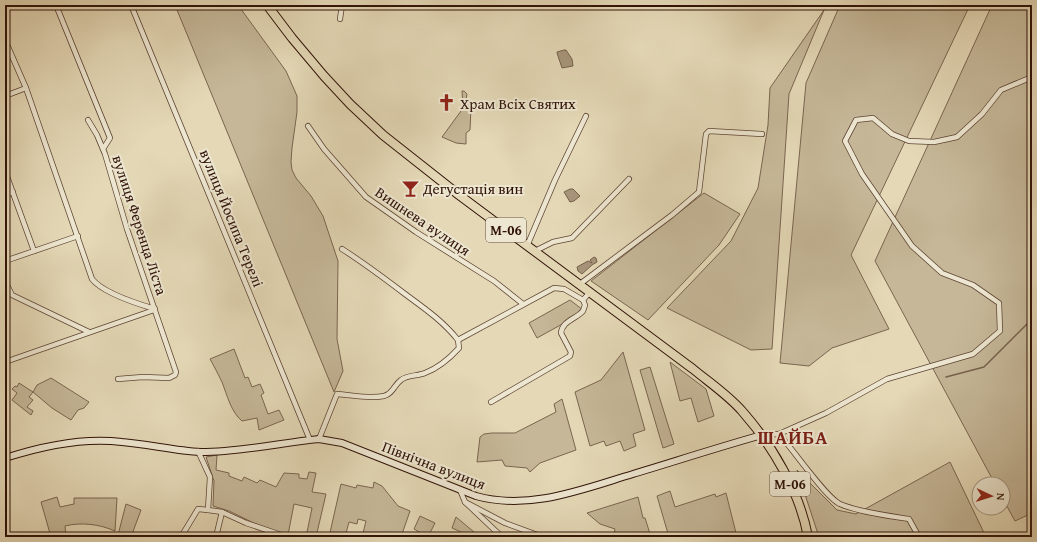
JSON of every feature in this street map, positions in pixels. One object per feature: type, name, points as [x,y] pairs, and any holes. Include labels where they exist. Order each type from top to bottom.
[{"type":"highway","name":"М-06","points":[[267,5],[324,76],[370,123],[409,157],[720,390],[741,410],[762,435],[780,465],[796,496],[808,537]]},
{"type":"street","points":[[56,5],[110,138],[104,147]]},
{"type":"street","name":"вулиця Йосипа Терелі","points":[[131,5],[310,440]]},
{"type":"street","points":[[340,19],[342,5]]},
{"type":"street","points":[[5,40],[26,88],[92,279],[96,284],[116,294],[155,309]]},
{"type":"street","name":"Північна вулиця","points":[[5,458],[65,443],[121,441],[198,452],[237,450],[319,439],[342,443],[476,496],[495,500],[527,501],[563,495],[762,435],[779,434],[826,413],[887,379],[972,354],[1000,331],[999,303],[973,285],[942,273],[912,246],[862,174],[845,141],[856,120],[873,118],[892,134],[909,141],[934,142],[957,137],[982,114],[1001,90],[1032,77]]},
{"type":"street","points":[[5,96],[26,88]]},
{"type":"street","points":[[527,246],[555,180],[586,116]]},
{"type":"street","name":"вулиця Ференца Ліста","points":[[88,120],[104,147],[123,216],[175,369],[175,375],[173,377],[118,379]]},
{"type":"street","name":"Вишнева вулиця","points":[[308,126],[324,150],[366,197],[416,232],[494,281],[523,304]]},
{"type":"street","points":[[580,284],[672,215],[700,192],[706,134],[709,132],[762,134]]},
{"type":"street","points":[[5,171],[34,251]]},
{"type":"street","points":[[535,251],[553,242],[572,238],[629,179]]},
{"type":"street","points":[[5,195],[13,192]]},
{"type":"street","points":[[5,261],[78,236]]},
{"type":"street","points":[[319,439],[338,394],[377,396],[387,395],[392,392],[402,379],[425,373],[439,366],[459,348],[458,340],[442,323],[369,267],[342,249]]},
{"type":"street","points":[[5,281],[12,295],[89,332]]},
{"type":"street","points":[[458,340],[550,289],[557,287],[584,300]]},
{"type":"street","points":[[491,402],[570,356],[571,352],[561,333],[561,330],[563,326],[583,311],[585,305],[584,300],[590,292]]},
{"type":"street","points":[[5,362],[155,309]]},
{"type":"street","points":[[779,434],[822,489],[838,504],[909,520],[919,537]]},
{"type":"street","points":[[198,452],[210,477],[208,510]]},
{"type":"street","points":[[460,490],[464,502],[502,537]]},
{"type":"street","points":[[464,502],[505,523],[543,537]]},
{"type":"street","points":[[181,537],[198,509],[222,512],[246,523],[287,537]]},
{"type":"street","points":[[216,537],[222,512]]},
{"type":"shaded area","points":[[175,5],[238,5],[286,71],[297,96],[297,112],[291,162],[292,170],[296,178],[311,196],[323,216],[338,261],[337,339],[343,371],[334,392]]},
{"type":"shaded area","points":[[840,5],[970,5],[851,255],[889,329],[832,348],[809,366],[780,363],[806,83]]},
{"type":"shaded area","points":[[992,5],[1032,5],[1032,513],[1015,521],[1011,514],[1011,476],[991,476],[875,261]]},
{"type":"shaded area","points":[[824,10],[789,94],[772,349],[751,350],[667,308],[731,241],[758,188],[768,125],[770,88]]},
{"type":"shaded area","points":[[566,50],[572,59],[573,66],[562,68],[557,52]]},
{"type":"shaded area","points":[[462,91],[467,94],[466,100],[471,108],[470,130],[466,133],[466,144],[456,143],[442,137],[461,111],[463,106]]},
{"type":"shaded area","points":[[573,189],[580,196],[574,201],[570,202],[564,192]]},
{"type":"shaded area","points":[[704,193],[740,214],[719,245],[648,320],[591,281]]},
{"type":"shaded area","points":[[594,257],[596,258],[597,262],[582,274],[578,271],[577,267],[588,261],[592,263],[590,260]]},
{"type":"shaded area","points":[[570,300],[583,310],[566,322],[537,338],[529,323]]},
{"type":"shaded area","points":[[234,349],[245,378],[248,377],[252,387],[260,384],[264,393],[261,395],[268,414],[279,410],[284,420],[259,430],[257,418],[242,421],[235,413],[222,382],[210,359]]},
{"type":"shaded area","points":[[623,352],[645,430],[633,434],[636,446],[624,451],[620,441],[606,446],[604,441],[590,446],[575,392],[601,380]]},
{"type":"shaded area","points":[[670,362],[706,389],[714,416],[698,422],[691,398],[680,401]]},
{"type":"shaded area","points":[[650,367],[674,444],[663,448],[640,370]]},
{"type":"shaded area","points":[[51,378],[89,402],[84,408],[78,410],[71,420],[52,408],[33,392],[37,385]]},
{"type":"shaded area","points":[[19,383],[33,392],[29,397],[33,400],[27,407],[33,411],[31,415],[12,400],[17,393],[12,389],[15,386],[17,387]]},
{"type":"shaded area","points":[[562,399],[576,450],[540,463],[530,472],[527,468],[505,466],[502,460],[477,462],[480,437],[484,434],[515,433],[556,412],[554,404]]},
{"type":"shaded area","points":[[217,455],[216,470],[229,473],[229,476],[242,481],[244,477],[257,483],[260,480],[276,487],[284,473],[299,474],[299,478],[307,479],[309,472],[316,473],[312,492],[326,494],[316,537],[306,537],[312,508],[294,504],[288,535],[262,527],[229,511],[213,506],[214,481],[206,457]]},
{"type":"shaded area","points":[[950,462],[971,506],[971,516],[976,516],[986,537],[819,537],[797,470],[837,510],[856,514]]},
{"type":"shaded area","points":[[374,482],[382,486],[398,506],[410,511],[401,537],[362,537],[366,521],[358,519],[357,524],[349,522],[345,537],[329,537],[341,484],[356,488],[357,485],[373,488]]},
{"type":"shaded area","points":[[670,491],[675,507],[715,494],[716,497],[726,493],[737,537],[669,537],[657,496]]},
{"type":"shaded area","points":[[57,497],[60,507],[74,504],[74,498],[117,498],[115,531],[96,525],[77,524],[65,526],[66,537],[51,537],[41,502]]},
{"type":"shaded area","points":[[638,497],[643,518],[645,518],[651,537],[624,537],[614,534],[615,529],[600,524],[587,513]]},
{"type":"shaded area","points":[[126,504],[141,510],[131,537],[121,537],[118,535]]},
{"type":"shaded area","points":[[420,516],[435,523],[428,537],[414,529]]},
{"type":"shaded area","points":[[456,517],[480,537],[465,537],[461,532],[452,528]]},
{"type":"waterway","points":[[946,377],[984,367],[1032,319]]},
{"type":"place","name":"Храм Всіх Святих","points":[[447,103]]},
{"type":"place","name":"Дегустація вин","points":[[410,188]]},
{"type":"district","name":"ШАЙБА","points":[[793,437]]}]
